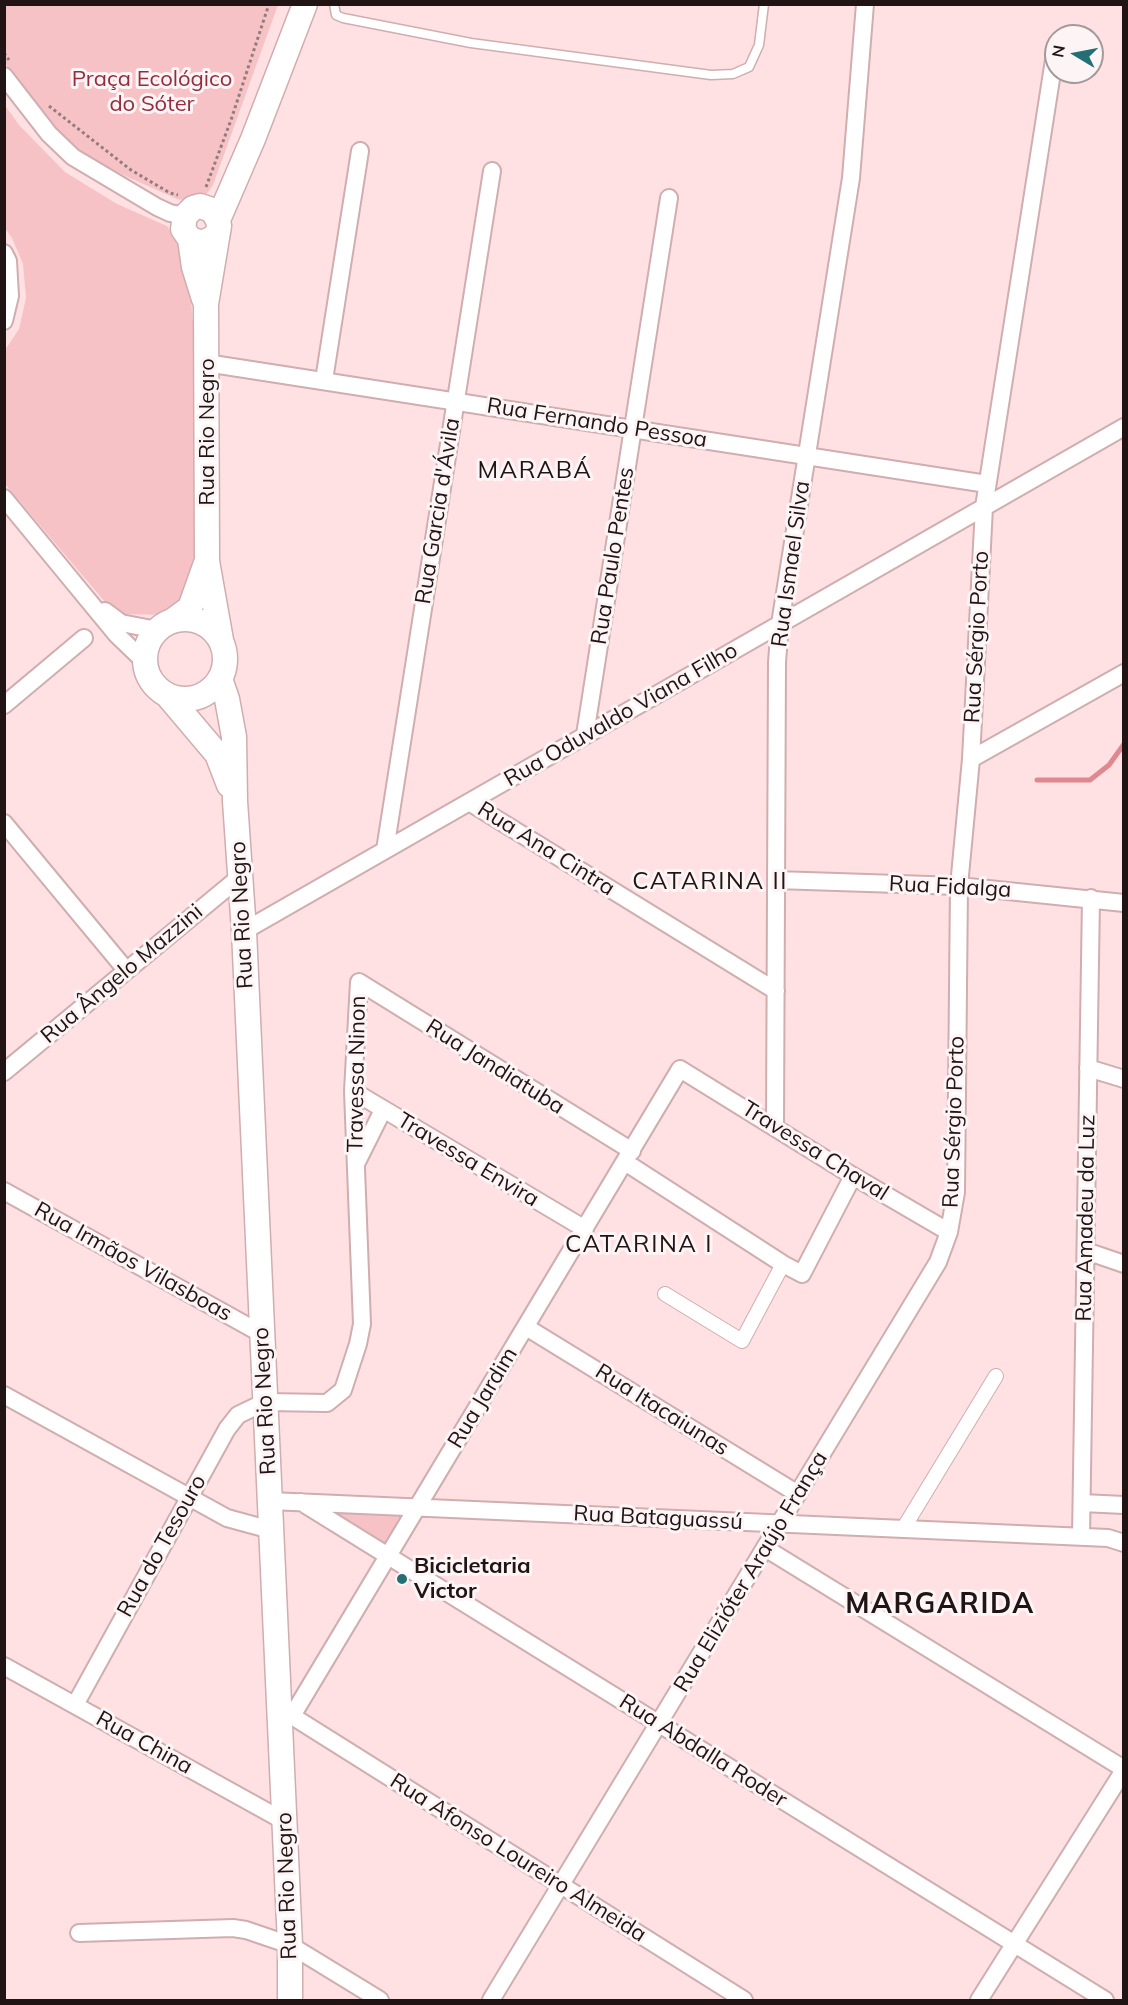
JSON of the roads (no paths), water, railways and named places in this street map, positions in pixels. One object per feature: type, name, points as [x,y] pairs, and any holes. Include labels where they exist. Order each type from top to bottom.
[{"type":"main road","points":[[200,214],[288,4]]},
{"type":"main road","points":[[200,214],[253,139],[305,4]]},
{"type":"main road","name":"Rua Rio Negro","points":[[200,214],[194,267],[206,304],[207,561],[221,640]]},
{"type":"main road","name":"Rua Rio Negro","points":[[167,623],[190,608],[207,561]]},
{"type":"main road","points":[[202,622],[221,640],[225,660],[220,679],[207,693],[188,700],[168,696],[151,682],[144,661],[148,642],[167,623],[202,622]]},
{"type":"main road","name":"Rua Rio Negro","points":[[220,679],[227,699],[234,737],[235,801],[244,931],[271,1530],[286,1717],[284,1821],[290,1945],[290,2001]]},
{"type":"main road","name":"Rua Rio Negro","points":[[168,696],[217,754],[235,801]]},
{"type":"street","name":"Rua Ismael Silva","points":[[775,1127],[777,662],[780,624],[850,178],[865,4]]},
{"type":"street","points":[[8,69],[49,134],[73,157],[157,207],[200,214]]},
{"type":"street","name":"Rua Sérgio Porto","points":[[949,1232],[956,1192],[959,886],[971,759],[984,507],[1050,84]]},
{"type":"street","points":[[324,380],[360,151]]},
{"type":"street","name":"Rua Garcia d'Ávila","points":[[385,850],[492,171]]},
{"type":"street","name":"Rua Paulo Pentes","points":[[585,735],[669,198]]},
{"type":"street","points":[[4,253],[8,261],[10,296],[4,321]]},
{"type":"street","name":"Rua Fernando Pessoa","points":[[206,363],[987,484]]},
{"type":"street","name":"Rua Oduvaldo Viana Filho","points":[[244,931],[1124,427]]},
{"type":"street","points":[[4,498],[83,596],[116,634],[144,661]]},
{"type":"street","points":[[83,596],[121,623],[152,629],[167,623]]},
{"type":"street","points":[[4,705],[84,638]]},
{"type":"street","points":[[971,759],[1124,673]]},
{"type":"street","name":"Rua Ana Cintra","points":[[469,802],[776,991]]},
{"type":"street","points":[[4,823],[126,970]]},
{"type":"street","name":"Rua Ângelo Mazzini","points":[[4,1072],[241,876]]},
{"type":"street","name":"Rua Fidalga","points":[[776,880],[959,886],[1124,903]]},
{"type":"street","name":"Rua Amadeu da Luz","points":[[1081,1537],[1091,898]]},
{"type":"street","name":"Travessa Ninon","points":[[265,1402],[327,1403],[343,1390],[358,1344],[362,1324],[353,1091],[359,982]]},
{"type":"street","name":"Rua Jandiatuba","points":[[359,982],[628,1156],[783,1264],[802,1274],[853,1176]]},
{"type":"street","points":[[1088,1068],[1124,1079]]},
{"type":"street","name":"Travessa Chaval","points":[[680,1069],[853,1176],[949,1232]]},
{"type":"street","name":"Rua Jardim","points":[[286,1717],[388,1556],[680,1069]]},
{"type":"street","name":"Travessa Envira","points":[[353,1091],[585,1229]]},
{"type":"street","name":"Travessa Ninon","points":[[355,1166],[383,1110]]},
{"type":"street","name":"Rua Irmãos Vilasboas","points":[[7,1197],[262,1334]]},
{"type":"street","name":"Rua Elizióter Araújo França","points":[[491,2001],[938,1262],[949,1232]]},
{"type":"street","points":[[1086,1251],[1124,1264]]},
{"type":"street","points":[[665,1294],[742,1341],[783,1264]]},
{"type":"street","name":"Rua Itacaiunas","points":[[526,1327],[798,1494]]},
{"type":"street","points":[[903,1529],[996,1376]]},
{"type":"street","points":[[4,1395],[227,1518],[271,1530]]},
{"type":"street","name":"Rua do Tesouro","points":[[75,1705],[227,1429],[238,1415],[265,1402]]},
{"type":"street","name":"Rua Bataguassú","points":[[270,1501],[1108,1538],[1124,1544]]},
{"type":"street","name":"Rua Abdalla Roder","points":[[301,1502],[1105,2001]]},
{"type":"street","points":[[1082,1503],[1124,1505]]},
{"type":"street","points":[[765,1548],[1124,1769],[979,2001]]},
{"type":"street","name":"Rua China","points":[[4,1666],[284,1821]]},
{"type":"street","name":"Rua Afonso Loureiro Almeida","points":[[286,1717],[561,1884],[744,2001]]},
{"type":"street","points":[[79,1933],[233,1928],[246,1930],[290,1945],[380,2001]]},
{"type":"lane","points":[[334,4],[336,15],[344,18],[471,43],[711,75],[733,74],[749,67],[759,45],[764,4]]},
{"type":"waterway","points":[[1037,780],[1090,780],[1109,765],[1124,744]]},
{"type":"place","name":"Bicicletaria Victor","points":[[402,1579]]},
{"type":"district","name":"MARABÁ","points":[[535,471]]},
{"type":"district","name":"CATARINA II","points":[[710,882]]},
{"type":"district","name":"CATARINA I","points":[[639,1245]]},
{"type":"district","name":"MARGARIDA","points":[[940,1605]]},
{"type":"park label","name":"Praça Ecológico do Sóter","points":[[152,92]]}]
